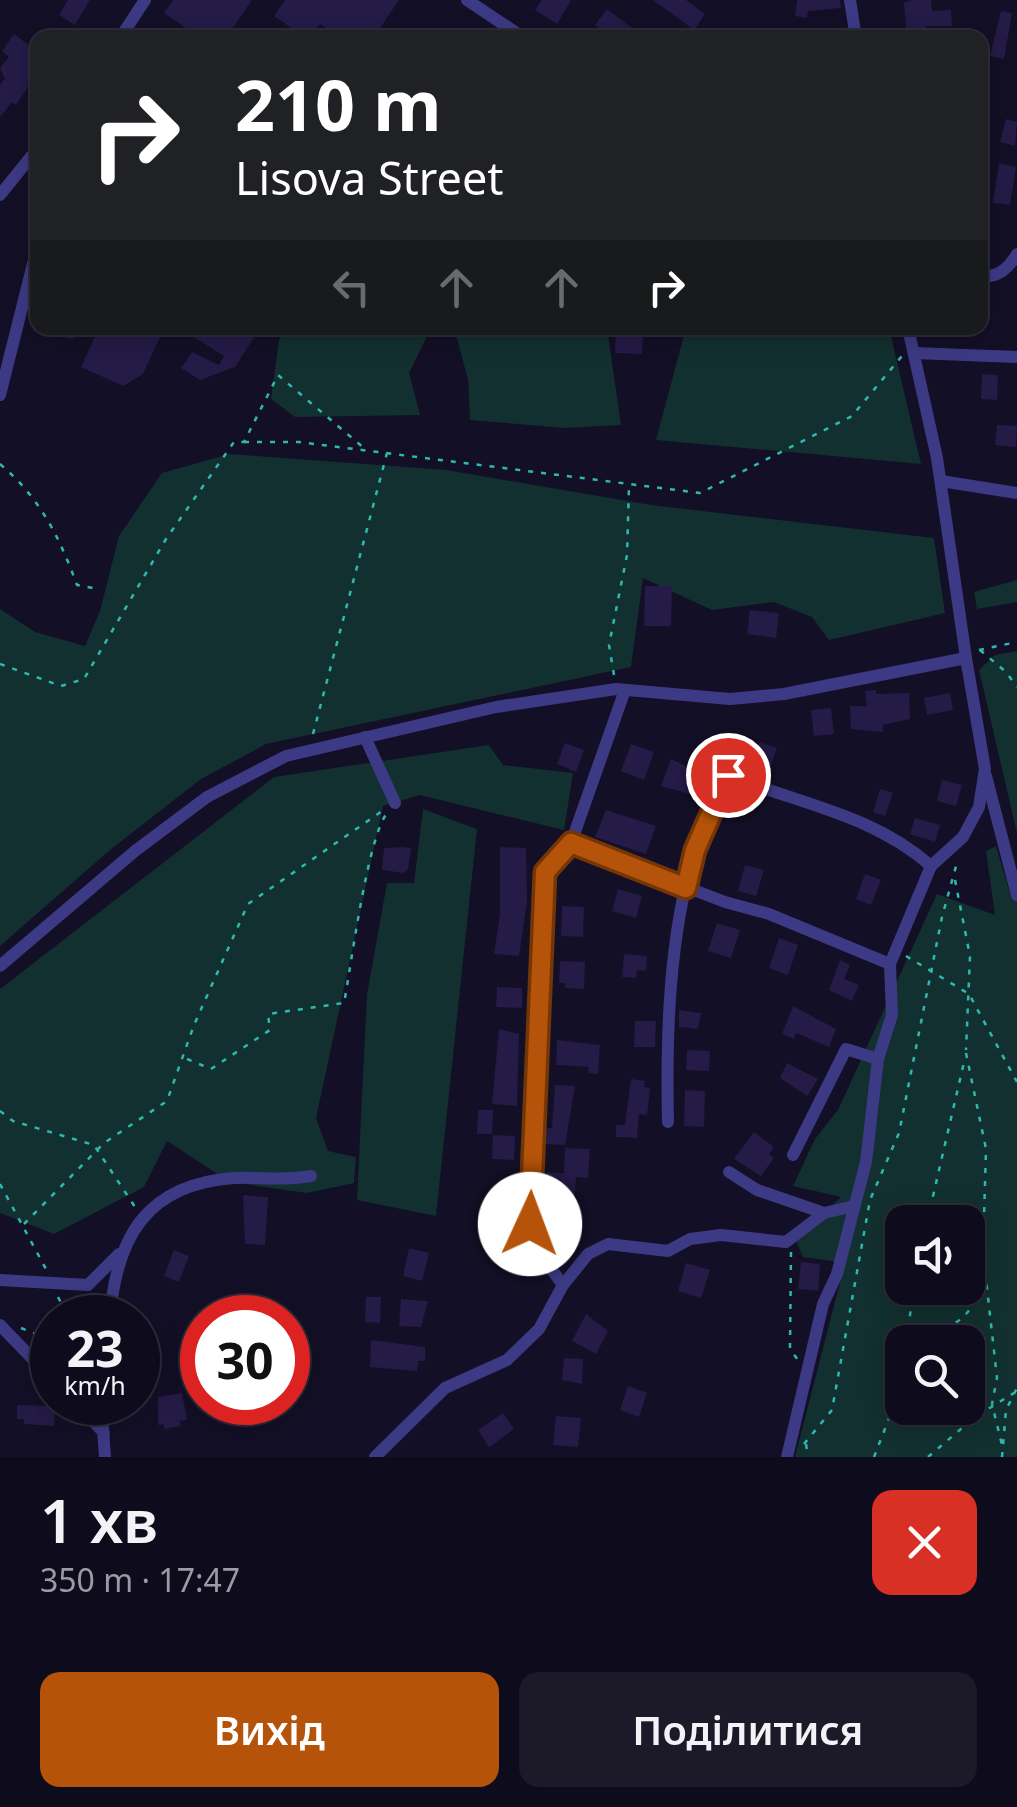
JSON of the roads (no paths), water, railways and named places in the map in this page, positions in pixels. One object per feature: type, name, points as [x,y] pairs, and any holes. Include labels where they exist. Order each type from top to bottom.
[{"type":"street","points":[[125,30],[144,0]]},
{"type":"street","points":[[467,0],[512,30]]},
{"type":"street","points":[[850,0],[855,30]]},
{"type":"street","points":[[0,195],[30,158]]},
{"type":"street","points":[[988,277],[1008,268],[1017,254]]},
{"type":"street","points":[[0,395],[30,276]]},
{"type":"street","points":[[910,335],[940,480],[985,769],[1017,895]]},
{"type":"street","points":[[913,348],[1017,357]]},
{"type":"street","points":[[940,480],[1017,494]]},
{"type":"street","points":[[0,966],[135,851],[207,796],[286,756],[465,714],[620,690],[730,699],[784,694],[966,658]]},
{"type":"street","points":[[562,1285],[535,1246],[530,1224],[545,872],[571,843],[620,690]]},
{"type":"street","points":[[365,737],[396,803]]},
{"type":"street","points":[[790,1457],[822,1304],[837,1274],[866,1162],[878,1059],[892,1015],[890,964],[931,866],[963,837],[978,808],[985,769]]},
{"type":"street","points":[[668,1122],[672,988],[686,888],[695,850],[728,775],[780,796],[844,812],[909,847],[931,866]]},
{"type":"street","points":[[571,843],[686,888],[769,914],[890,964]]},
{"type":"street","points":[[793,1155],[846,1049],[878,1059]]},
{"type":"street","points":[[729,1172],[757,1190],[824,1213]]},
{"type":"street","points":[[111,1295],[121,1252],[141,1217],[164,1198],[197,1184],[235,1178],[281,1182],[311,1176]]},
{"type":"street","points":[[374,1457],[445,1388],[507,1360],[539,1329],[562,1285],[588,1254],[608,1244],[668,1251],[690,1239],[721,1235],[786,1242],[824,1213],[854,1206]]},
{"type":"street","points":[[0,1280],[88,1285],[121,1252]]},
{"type":"street","points":[[5,1323],[30,1353]]},
{"type":"street","points":[[97,1425],[104,1433]]},
{"type":"street","points":[[103,1425],[105,1457]]}]
